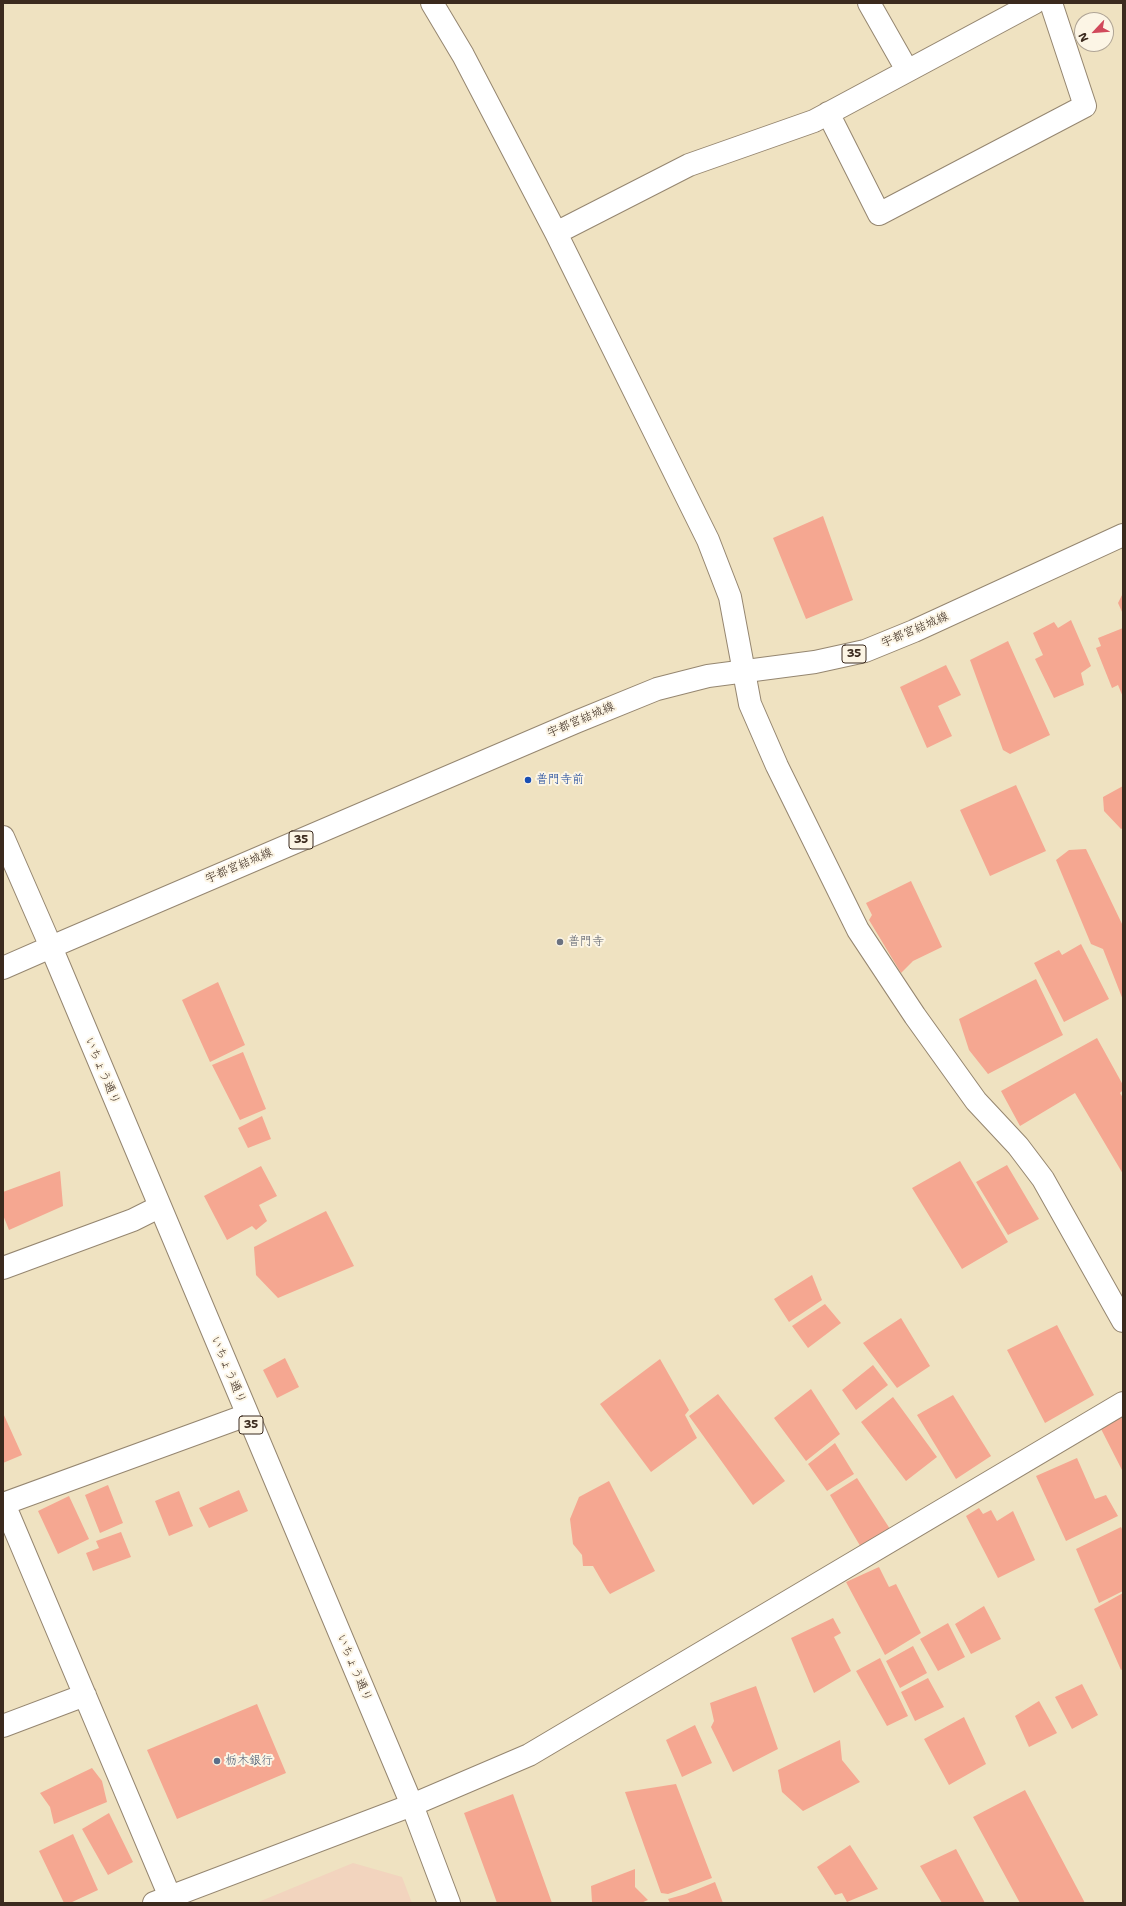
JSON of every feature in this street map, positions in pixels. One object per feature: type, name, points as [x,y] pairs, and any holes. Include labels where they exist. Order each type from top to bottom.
[{"type":"street","points":[[432,3],[463,55],[556,233],[708,540],[730,598],[742,672],[750,704],[777,766],[858,930],[976,1101],[1018,1146],[1043,1179],[1123,1321]]},
{"type":"street","points":[[870,3],[907,70]]},
{"type":"street","points":[[556,233],[689,165],[814,121],[1034,3]]},
{"type":"street","points":[[828,113],[879,214],[1085,106],[1051,3]]},
{"type":"street","name":"宇都宮結城線","points":[[3,968],[576,722],[650,692],[684,681],[815,662],[865,651],[921,629],[1123,535]]},
{"type":"street","name":"いちょう通り","points":[[3,837],[51,947],[246,1415],[412,1805],[449,1903]]},
{"type":"street","points":[[3,1268],[133,1220],[159,1207]]},
{"type":"street","points":[[246,1415],[4,1504],[85,1695],[162,1900],[412,1805],[529,1755],[1123,1403]]},
{"type":"street","points":[[3,1726],[85,1695]]},
{"type":"shaded area","points":[[353,1863],[402,1877],[412,1903],[256,1903]]},
{"type":"building","points":[[823,516],[853,600],[806,619],[773,538]]},
{"type":"building","points":[[1123,593],[1123,614],[1118,603]]},
{"type":"building","points":[[1071,620],[1091,666],[1081,673],[1084,685],[1054,698],[1035,659],[1043,655],[1033,633],[1054,622],[1058,628]]},
{"type":"building","points":[[1123,628],[1123,697],[1118,685],[1112,688],[1096,648],[1101,646],[1098,638]]},
{"type":"building","points":[[1008,641],[1050,735],[1010,754],[1003,750],[970,660]]},
{"type":"building","points":[[946,665],[961,695],[938,706],[952,736],[927,748],[900,687]]},
{"type":"building","points":[[1016,785],[1046,851],[990,876],[960,810]]},
{"type":"building","points":[[1123,786],[1123,828],[1121,829],[1104,811],[1103,797]]},
{"type":"building","points":[[1086,849],[1123,926],[1123,1000],[1103,949],[1091,944],[1056,860],[1069,850]]},
{"type":"building","points":[[911,881],[942,947],[913,961],[901,973],[869,920],[872,915],[866,903]]},
{"type":"building","points":[[1081,944],[1109,999],[1064,1022],[1034,963],[1059,950],[1062,955]]},
{"type":"building","points":[[1036,979],[1063,1035],[988,1074],[969,1050],[959,1019]]},
{"type":"building","points":[[218,982],[245,1045],[210,1062],[182,1000]]},
{"type":"building","points":[[1097,1038],[1123,1085],[1123,1090],[1120,1093],[1123,1098],[1123,1174],[1075,1093],[1020,1126],[1001,1091]]},
{"type":"building","points":[[243,1052],[266,1109],[240,1120],[212,1065]]},
{"type":"building","points":[[262,1116],[271,1139],[248,1148],[238,1128]]},
{"type":"building","points":[[960,1161],[1008,1242],[962,1269],[912,1188]]},
{"type":"building","points":[[1007,1165],[1039,1219],[1008,1235],[976,1182]]},
{"type":"building","points":[[261,1166],[277,1196],[259,1205],[267,1221],[256,1230],[252,1226],[227,1240],[204,1196]]},
{"type":"building","points":[[60,1171],[63,1206],[9,1230],[3,1215],[3,1192]]},
{"type":"building","points":[[326,1211],[354,1266],[278,1298],[256,1275],[254,1247]]},
{"type":"building","points":[[812,1275],[822,1300],[789,1322],[774,1299]]},
{"type":"building","points":[[825,1304],[841,1323],[808,1348],[792,1326]]},
{"type":"building","points":[[901,1318],[930,1366],[897,1388],[863,1343]]},
{"type":"building","points":[[1057,1325],[1094,1395],[1045,1423],[1007,1350]]},
{"type":"building","points":[[285,1358],[299,1387],[277,1398],[263,1370]]},
{"type":"building","points":[[660,1359],[689,1410],[685,1415],[697,1438],[651,1472],[600,1404]]},
{"type":"building","points":[[873,1365],[888,1385],[856,1410],[842,1390]]},
{"type":"building","points":[[811,1389],[840,1434],[806,1461],[774,1418]]},
{"type":"building","points":[[718,1394],[785,1481],[753,1505],[689,1416]]},
{"type":"building","points":[[953,1395],[991,1456],[956,1479],[917,1415]]},
{"type":"building","points":[[893,1397],[937,1457],[906,1481],[861,1422]]},
{"type":"building","points":[[3,1413],[22,1455],[3,1463]]},
{"type":"building","points":[[1123,1415],[1123,1472],[1100,1427]]},
{"type":"building","points":[[835,1443],[854,1474],[827,1491],[808,1464]]},
{"type":"building","points":[[1077,1458],[1095,1499],[1106,1495],[1118,1516],[1066,1541],[1036,1476]]},
{"type":"building","points":[[857,1478],[890,1529],[862,1549],[830,1495]]},
{"type":"building","points":[[609,1481],[655,1571],[610,1594],[593,1566],[583,1566],[582,1555],[573,1544],[570,1519],[579,1497]]},
{"type":"building","points":[[108,1485],[123,1523],[100,1533],[85,1495]]},
{"type":"building","points":[[239,1490],[248,1511],[209,1528],[199,1508]]},
{"type":"building","points":[[179,1491],[193,1526],[169,1536],[155,1501]]},
{"type":"building","points":[[69,1496],[89,1539],[58,1554],[38,1511]]},
{"type":"building","points":[[979,1508],[983,1514],[991,1510],[997,1521],[1013,1511],[1035,1560],[998,1578],[966,1516]]},
{"type":"building","points":[[1121,1527],[1123,1531],[1123,1591],[1099,1603],[1076,1549]]},
{"type":"building","points":[[121,1532],[131,1557],[93,1571],[86,1553],[99,1548],[96,1541]]},
{"type":"building","points":[[879,1567],[889,1587],[896,1584],[921,1633],[885,1655],[846,1582]]},
{"type":"building","points":[[1123,1593],[1123,1669],[1121,1670],[1094,1609]]},
{"type":"building","points":[[984,1606],[1001,1639],[971,1654],[955,1624]]},
{"type":"building","points":[[833,1618],[841,1633],[834,1637],[851,1671],[814,1693],[791,1638]]},
{"type":"building","points":[[948,1623],[965,1657],[938,1671],[920,1639]]},
{"type":"building","points":[[913,1646],[927,1673],[900,1688],[886,1661]]},
{"type":"building","points":[[880,1658],[908,1716],[887,1726],[856,1671]]},
{"type":"building","points":[[928,1678],[944,1707],[915,1721],[901,1692]]},
{"type":"building","points":[[1082,1684],[1098,1715],[1072,1729],[1055,1697]]},
{"type":"building","points":[[756,1686],[778,1749],[733,1772],[711,1727],[714,1721],[710,1703]]},
{"type":"building","points":[[1039,1701],[1057,1733],[1029,1747],[1015,1716]]},
{"type":"building","name":"栃木銀行","points":[[257,1704],[286,1773],[177,1819],[147,1750]]},
{"type":"building","points":[[964,1717],[986,1764],[949,1785],[924,1739]]},
{"type":"building","points":[[695,1725],[712,1763],[682,1777],[666,1740]]},
{"type":"building","points":[[840,1740],[842,1760],[860,1782],[803,1811],[782,1792],[778,1770]]},
{"type":"building","points":[[92,1768],[102,1781],[107,1802],[54,1824],[50,1807],[40,1793]]},
{"type":"building","points":[[676,1784],[712,1878],[668,1894],[661,1893],[625,1792]]},
{"type":"building","points":[[1025,1790],[1085,1903],[1020,1903],[973,1817]]},
{"type":"building","points":[[513,1794],[552,1903],[497,1903],[464,1813]]},
{"type":"building","points":[[109,1813],[133,1862],[108,1875],[82,1829]]},
{"type":"building","points":[[73,1834],[98,1890],[70,1903],[64,1903],[39,1851]]},
{"type":"building","points":[[850,1845],[878,1889],[847,1902],[842,1893],[835,1895],[817,1867]]},
{"type":"building","points":[[956,1849],[985,1903],[942,1903],[920,1866]]},
{"type":"building","points":[[635,1869],[635,1887],[648,1900],[641,1903],[592,1902],[591,1886]]},
{"type":"building","points":[[715,1882],[723,1903],[670,1903],[668,1899],[686,1894]]},
{"type":"place","name":"普門寺前","points":[[528,780]]},
{"type":"place","name":"普門寺","points":[[560,942]]},
{"type":"place","name":"栃木銀行","points":[[217,1761]]}]
